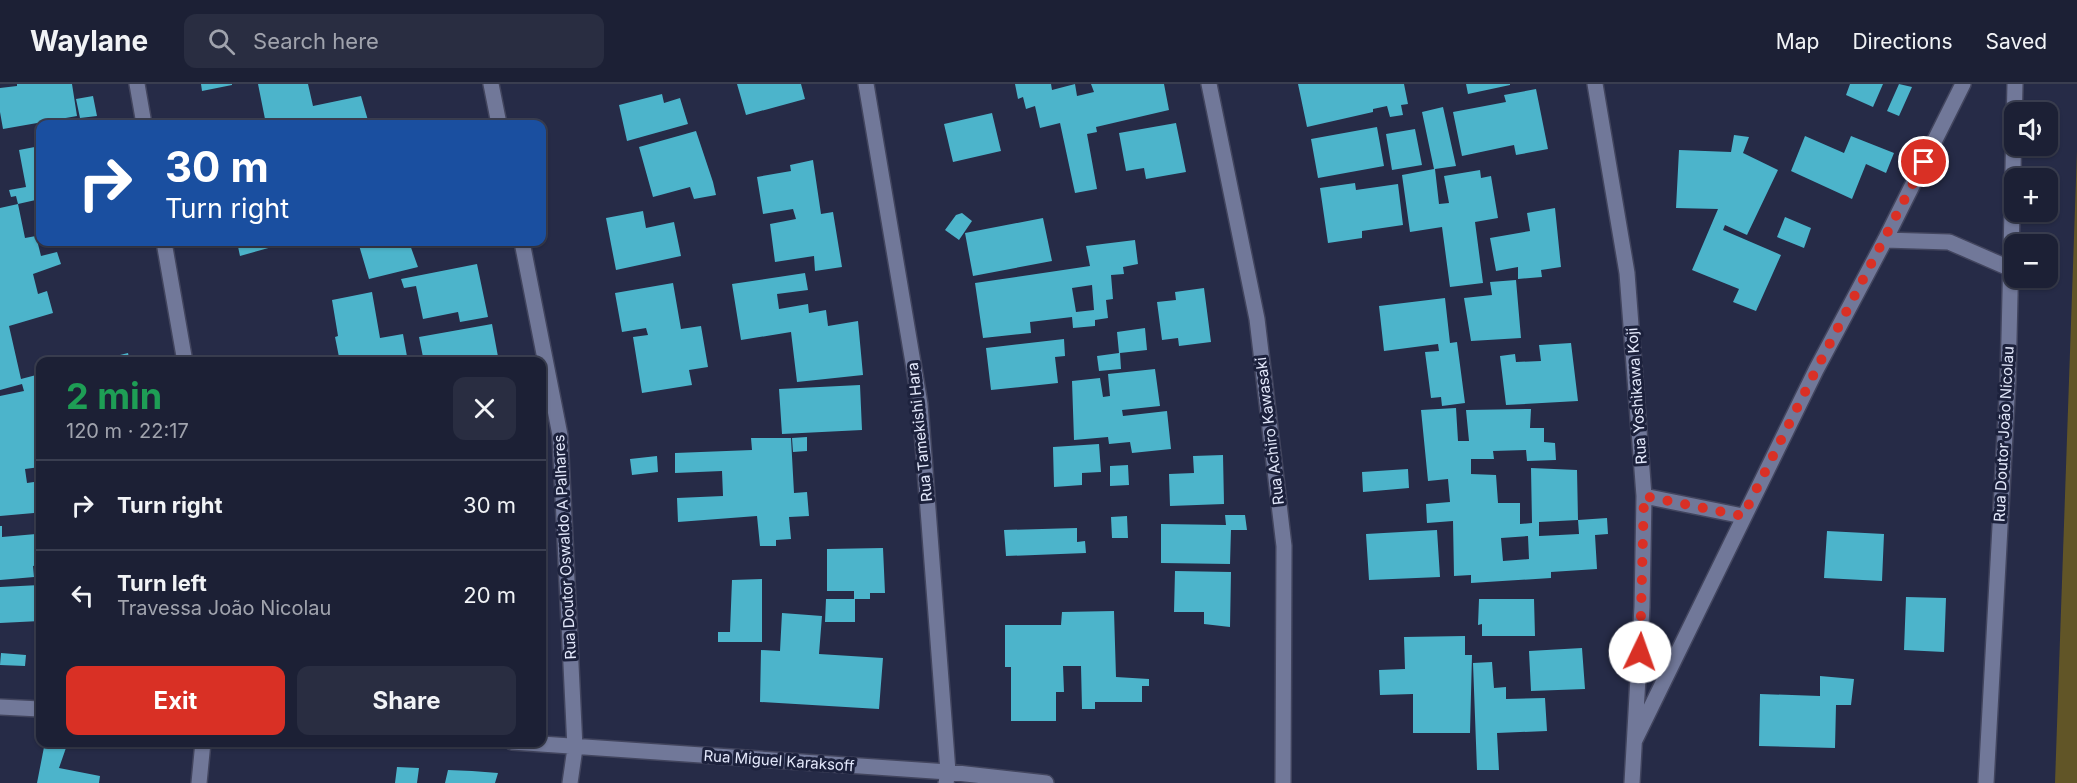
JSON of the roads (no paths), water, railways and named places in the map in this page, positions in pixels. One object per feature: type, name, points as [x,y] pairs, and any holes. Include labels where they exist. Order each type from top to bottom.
[{"type":"street","points":[[137,84],[143,120]]},
{"type":"street","points":[[491,84],[498,120]]},
{"type":"street","name":"Rua Tamekishi Hara","points":[[866,84],[920,405],[947,778]]},
{"type":"street","name":"Rua Achiro Kawasaki","points":[[1209,84],[1257,319],[1284,546],[1283,783]]},
{"type":"street","name":"Rua Yoshikawa Koji","points":[[1595,84],[1627,273],[1644,496],[1642,607],[1632,783]]},
{"type":"street","points":[[1635,740],[1816,370],[1885,240],[1963,84]]},
{"type":"street","name":"Rua Doutor João Nicolau","points":[[2010,234],[2015,84]]},
{"type":"street","points":[[1885,240],[1948,242],[2004,266]]},
{"type":"street","points":[[165,246],[184,357]]},
{"type":"street","name":"Rua Doutor Oswaldo A Palhares","points":[[523,246],[545,357]]},
{"type":"street","name":"Rua Doutor João Nicolau","points":[[1986,783],[2008,380],[2009,288]]},
{"type":"street","name":"Rua Doutor Oswaldo A Palhares","points":[[546,364],[560,435],[575,748],[570,783]]},
{"type":"street","points":[[1644,496],[1743,516]]},
{"type":"street","points":[[0,707],[36,709]]},
{"type":"street","name":"Rua Miguel Karaksoff","points":[[546,745],[947,778],[1046,783]]},
{"type":"street","points":[[199,783],[203,747]]}]
